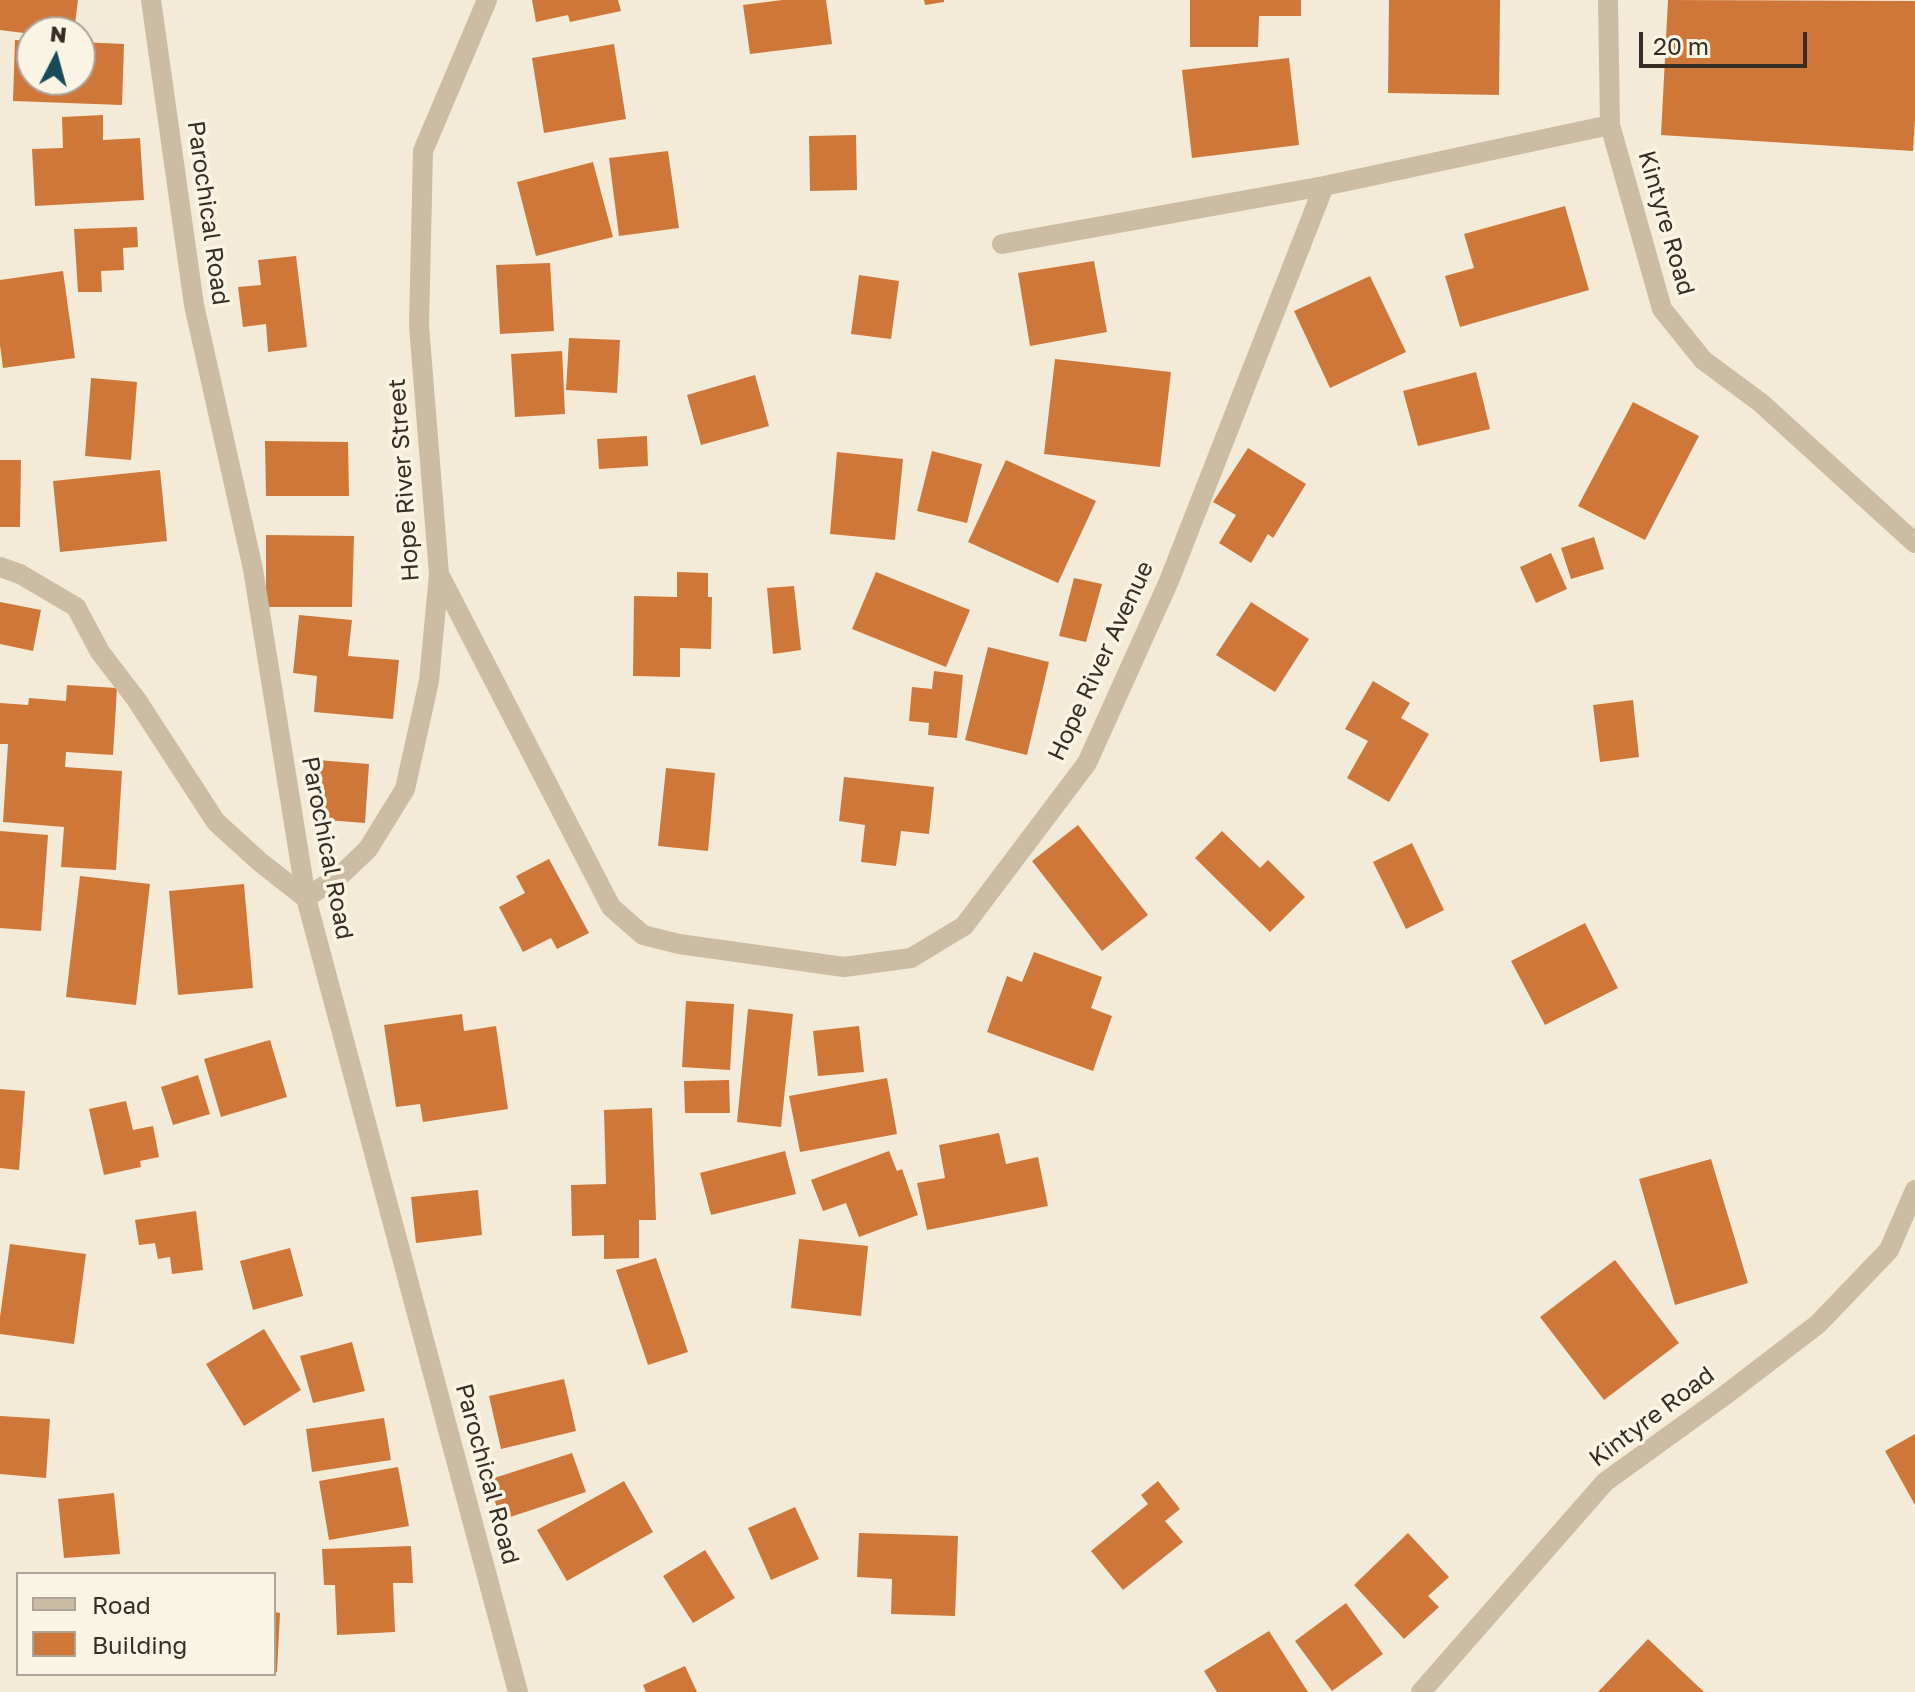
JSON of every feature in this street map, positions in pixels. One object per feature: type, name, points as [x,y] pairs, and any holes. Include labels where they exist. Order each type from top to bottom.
[{"type":"street","name":"Parochical Road","points":[[151,0],[194,305],[253,569],[306,898],[518,1692]]},
{"type":"street","name":"Hope River Street","points":[[306,898],[343,873],[368,849],[405,789],[429,681],[439,574],[419,326],[423,151],[487,0]]},
{"type":"street","name":"Kintyre Road","points":[[1608,0],[1610,125],[1662,309],[1703,360],[1761,403],[1915,543]]},
{"type":"street","points":[[1002,244],[1324,186],[1610,125]]},
{"type":"street","name":"Hope River Avenue","points":[[439,574],[611,907],[643,935],[679,944],[844,967],[911,958],[964,926],[1087,763],[1169,581],[1324,186]]},
{"type":"street","points":[[0,567],[20,574],[76,607],[100,652],[136,699],[216,822],[306,898]]},
{"type":"street","name":"Kintyre Road","points":[[1421,1692],[1605,1482],[1818,1324],[1889,1250],[1915,1190]]},
{"type":"building","points":[[0,0],[78,0],[76,16],[16,16],[16,32],[0,30]]},
{"type":"building","points":[[532,0],[618,0],[621,11],[570,22],[568,15],[536,22]]},
{"type":"building","points":[[782,0],[826,0],[832,44],[750,54],[743,5]]},
{"type":"building","points":[[924,0],[944,0],[944,2],[925,5]]},
{"type":"building","points":[[1190,0],[1301,0],[1301,16],[1259,16],[1258,47],[1190,47]]},
{"type":"building","points":[[1389,0],[1500,0],[1499,95],[1388,93]]},
{"type":"building","points":[[1668,0],[1915,1],[1913,151],[1661,135]]},
{"type":"building","points":[[15,40],[16,96],[96,96],[96,43],[124,44],[122,105],[13,101]]},
{"type":"building","points":[[614,44],[626,119],[544,133],[532,58]]},
{"type":"building","points":[[1289,58],[1299,145],[1192,158],[1182,70]]},
{"type":"building","points":[[103,115],[103,140],[140,138],[144,200],[35,206],[32,149],[63,148],[62,117]]},
{"type":"building","points":[[856,135],[857,190],[810,191],[809,136]]},
{"type":"building","points":[[668,151],[679,228],[619,236],[609,158]]},
{"type":"building","points":[[593,162],[613,237],[536,256],[517,182]]},
{"type":"building","points":[[1565,206],[1589,290],[1460,327],[1445,276],[1474,268],[1464,234]]},
{"type":"building","points":[[137,227],[138,247],[123,248],[124,270],[101,271],[102,292],[78,292],[74,229]]},
{"type":"building","points":[[296,256],[307,347],[268,352],[266,324],[243,327],[238,287],[261,285],[258,260]]},
{"type":"building","points":[[1094,261],[1107,332],[1030,346],[1018,273]]},
{"type":"building","points":[[550,263],[554,331],[500,334],[496,265]]},
{"type":"building","points":[[63,271],[75,358],[3,368],[0,280]]},
{"type":"building","points":[[859,275],[899,281],[891,339],[851,334]]},
{"type":"building","points":[[1370,276],[1406,352],[1330,388],[1294,311]]},
{"type":"building","points":[[569,338],[620,340],[617,393],[566,390]]},
{"type":"building","points":[[562,351],[565,414],[515,417],[511,354]]},
{"type":"building","points":[[1055,359],[1171,372],[1160,467],[1044,454]]},
{"type":"building","points":[[1476,372],[1490,429],[1418,446],[1403,391]]},
{"type":"building","points":[[755,375],[769,426],[701,445],[687,395]]},
{"type":"building","points":[[91,378],[137,382],[131,460],[85,456]]},
{"type":"building","points":[[1633,402],[1699,436],[1645,540],[1578,506]]},
{"type":"building","points":[[647,436],[648,466],[599,469],[597,439]]},
{"type":"building","points":[[265,441],[348,442],[349,496],[266,496]]},
{"type":"building","points":[[1248,448],[1306,484],[1273,538],[1268,534],[1251,563],[1219,543],[1236,515],[1213,502]]},
{"type":"building","points":[[932,451],[982,464],[967,523],[917,511]]},
{"type":"building","points":[[837,452],[903,459],[895,540],[830,534]]},
{"type":"building","points":[[0,460],[21,460],[20,527],[0,527]]},
{"type":"building","points":[[1006,460],[1096,501],[1058,583],[968,542]]},
{"type":"building","points":[[160,470],[167,541],[60,552],[53,481]]},
{"type":"building","points":[[266,535],[354,536],[352,607],[266,607]]},
{"type":"building","points":[[1594,537],[1604,569],[1571,579],[1561,548]]},
{"type":"building","points":[[1551,553],[1567,589],[1536,603],[1520,567]]},
{"type":"building","points":[[677,572],[708,573],[708,597],[712,597],[711,649],[680,648],[680,677],[633,676],[634,596],[677,597]]},
{"type":"building","points":[[876,572],[970,610],[946,667],[852,629]]},
{"type":"building","points":[[1074,578],[1102,584],[1086,642],[1059,636]]},
{"type":"building","points":[[794,586],[801,650],[773,654],[767,588]]},
{"type":"building","points":[[0,602],[41,610],[33,651],[0,644]]},
{"type":"building","points":[[1251,602],[1309,639],[1275,692],[1216,655]]},
{"type":"building","points":[[299,615],[352,620],[348,656],[399,660],[393,719],[314,712],[317,676],[293,673]]},
{"type":"building","points":[[988,647],[1049,662],[1027,755],[965,740]]},
{"type":"building","points":[[934,671],[963,675],[957,738],[928,735],[929,723],[909,721],[912,687],[932,689]]},
{"type":"building","points":[[1373,681],[1410,703],[1401,718],[1429,734],[1389,802],[1347,778],[1368,741],[1345,729]]},
{"type":"building","points":[[67,685],[117,688],[113,755],[66,752],[65,767],[122,771],[116,870],[61,867],[64,827],[3,822],[8,744],[0,744],[0,703],[28,705],[29,698],[66,701]]},
{"type":"building","points":[[1633,700],[1639,757],[1600,762],[1593,705]]},
{"type":"building","points":[[317,760],[369,764],[365,823],[313,819]]},
{"type":"building","points":[[666,768],[715,773],[708,851],[658,846]]},
{"type":"building","points":[[844,777],[934,787],[929,834],[901,831],[896,866],[861,862],[865,825],[839,821]]},
{"type":"building","points":[[1078,825],[1148,915],[1102,951],[1032,861]]},
{"type":"building","points":[[0,831],[48,835],[41,931],[0,928]]},
{"type":"building","points":[[1222,831],[1260,868],[1268,860],[1305,897],[1270,932],[1195,858]]},
{"type":"building","points":[[1412,843],[1444,910],[1406,929],[1373,862]]},
{"type":"building","points":[[549,859],[589,933],[557,949],[551,938],[523,952],[499,907],[525,893],[516,876]]},
{"type":"building","points":[[80,876],[150,884],[136,1005],[66,997]]},
{"type":"building","points":[[244,884],[253,988],[178,995],[169,891]]},
{"type":"building","points":[[1585,923],[1618,988],[1545,1025],[1511,961]]},
{"type":"building","points":[[1034,952],[1102,977],[1091,1008],[1112,1016],[1093,1071],[987,1032],[1007,976],[1022,982]]},
{"type":"building","points":[[686,1001],[734,1004],[730,1070],[682,1067]]},
{"type":"building","points":[[748,1009],[793,1014],[781,1127],[737,1122]]},
{"type":"building","points":[[462,1014],[464,1031],[496,1026],[508,1109],[423,1122],[420,1104],[396,1107],[384,1025]]},
{"type":"building","points":[[859,1026],[864,1072],[818,1076],[813,1031]]},
{"type":"building","points":[[270,1040],[287,1097],[221,1117],[204,1059]]},
{"type":"building","points":[[198,1075],[210,1114],[173,1125],[161,1087]]},
{"type":"building","points":[[887,1078],[897,1134],[800,1152],[789,1096]]},
{"type":"building","points":[[729,1080],[730,1113],[685,1113],[684,1081]]},
{"type":"building","points":[[0,1089],[25,1091],[19,1170],[0,1168]]},
{"type":"building","points":[[126,1101],[133,1130],[153,1126],[159,1157],[140,1161],[141,1167],[104,1175],[89,1109]]},
{"type":"building","points":[[652,1108],[656,1220],[639,1220],[639,1258],[604,1259],[604,1235],[572,1236],[571,1185],[606,1184],[604,1110]]},
{"type":"building","points":[[999,1133],[1006,1164],[1038,1157],[1048,1206],[927,1230],[917,1183],[945,1178],[939,1145]]},
{"type":"building","points":[[785,1151],[796,1194],[711,1215],[700,1173]]},
{"type":"building","points":[[889,1151],[897,1171],[902,1169],[918,1215],[859,1237],[846,1203],[823,1211],[811,1180]]},
{"type":"building","points":[[1711,1159],[1748,1283],[1675,1305],[1639,1179]]},
{"type":"building","points":[[478,1190],[482,1235],[416,1243],[411,1197]]},
{"type":"building","points":[[196,1211],[203,1270],[172,1274],[170,1257],[158,1259],[155,1243],[139,1245],[135,1220]]},
{"type":"building","points":[[799,1239],[868,1246],[861,1316],[791,1308]]},
{"type":"building","points":[[10,1244],[86,1254],[74,1344],[0,1334]]},
{"type":"building","points":[[290,1248],[303,1296],[253,1310],[240,1261]]},
{"type":"building","points":[[656,1258],[688,1352],[648,1365],[616,1270]]},
{"type":"building","points":[[1615,1260],[1679,1343],[1604,1400],[1540,1317]]},
{"type":"building","points":[[264,1329],[301,1390],[244,1426],[206,1364]]},
{"type":"building","points":[[352,1342],[365,1391],[313,1403],[300,1356]]},
{"type":"building","points":[[564,1379],[576,1431],[501,1449],[489,1396]]},
{"type":"building","points":[[0,1416],[50,1419],[46,1478],[0,1474]]},
{"type":"building","points":[[384,1418],[391,1460],[312,1472],[306,1429]]},
{"type":"building","points":[[1915,1434],[1915,1505],[1885,1451]]},
{"type":"building","points":[[572,1453],[586,1492],[501,1520],[488,1480]]},
{"type":"building","points":[[398,1467],[409,1526],[329,1540],[319,1481]]},
{"type":"building","points":[[624,1481],[653,1532],[567,1581],[537,1530]]},
{"type":"building","points":[[1158,1481],[1180,1509],[1165,1521],[1183,1542],[1123,1590],[1091,1551],[1148,1504],[1141,1495]]},
{"type":"building","points":[[114,1493],[120,1554],[64,1558],[58,1499]]},
{"type":"building","points":[[795,1507],[819,1559],[771,1580],[748,1528]]},
{"type":"building","points":[[859,1533],[958,1536],[955,1616],[891,1614],[892,1579],[857,1577]]},
{"type":"building","points":[[1408,1533],[1449,1577],[1428,1596],[1439,1607],[1404,1639],[1354,1585]]},
{"type":"building","points":[[411,1546],[413,1583],[393,1583],[395,1632],[337,1635],[335,1585],[324,1585],[322,1549]]},
{"type":"building","points":[[705,1550],[735,1598],[693,1623],[663,1576]]},
{"type":"building","points":[[1346,1603],[1383,1654],[1332,1691],[1295,1641]]},
{"type":"building","points":[[276,1612],[280,1613],[276,1672]]},
{"type":"building","points":[[1269,1631],[1308,1692],[1217,1692],[1204,1671]]},
{"type":"building","points":[[1648,1639],[1704,1692],[1598,1692]]},
{"type":"building","points":[[685,1666],[697,1692],[646,1692],[643,1685]]}]
